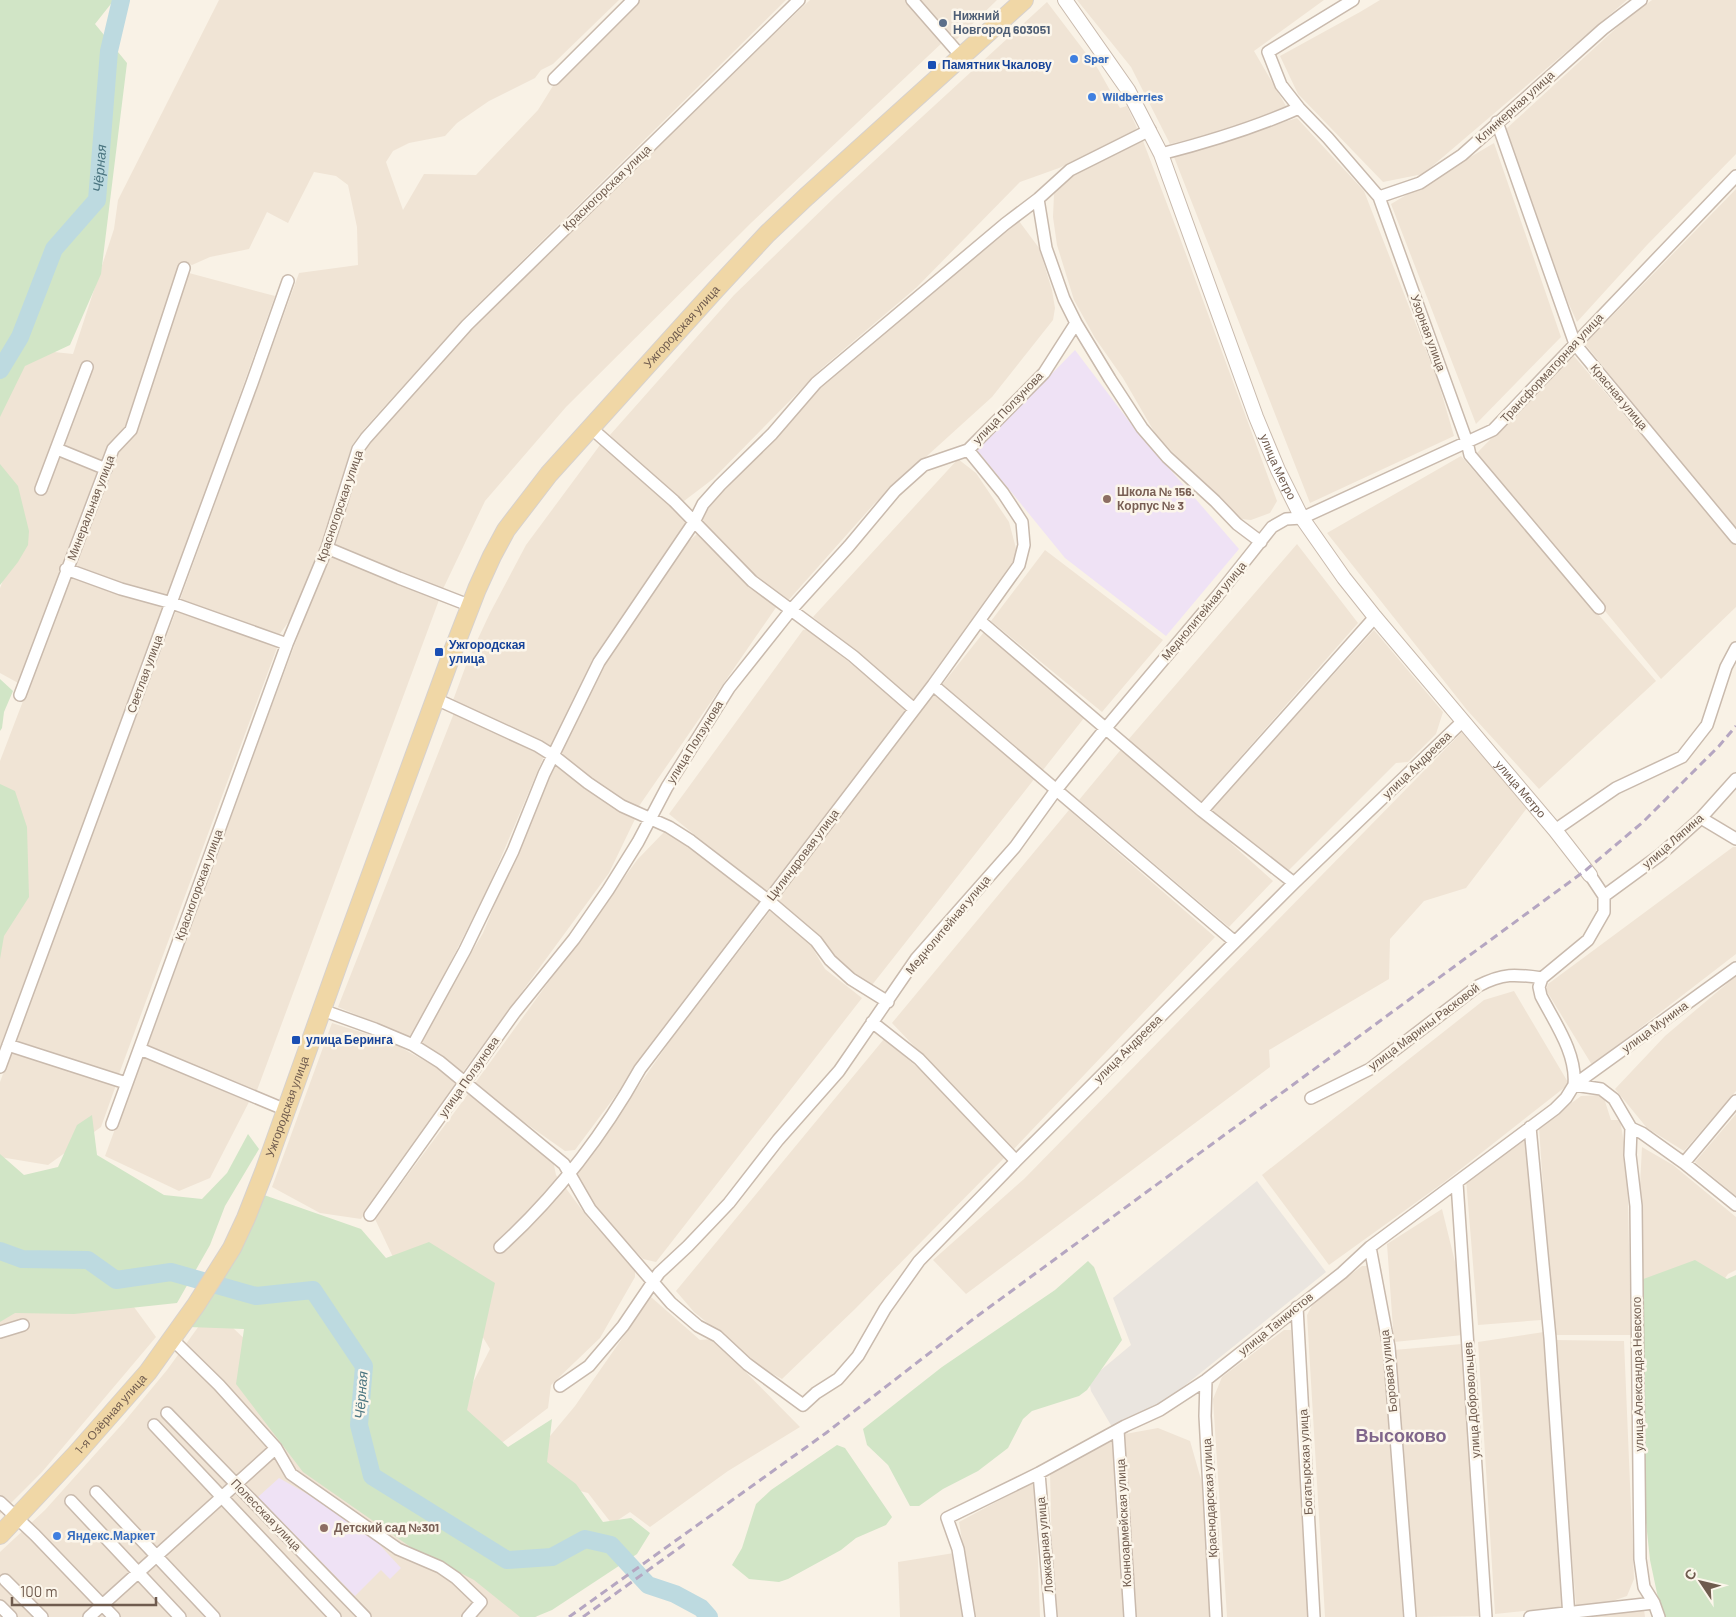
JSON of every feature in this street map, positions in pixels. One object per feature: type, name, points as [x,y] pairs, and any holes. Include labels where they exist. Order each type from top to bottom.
[{"type":"main road","name":"Ужгородская улица","points":[[196,1305],[232,1248],[246,1218],[471,606],[492,556],[506,530],[543,481],[768,234],[1024,0]]},
{"type":"main road","name":"1-я Озёрная улица","points":[[0,1535],[124,1401],[148,1372],[196,1305]]},
{"type":"street","points":[[554,79],[633,0]]},
{"type":"street","name":"Красногорская улица","points":[[112,1124],[287,644],[327,548],[358,449],[467,325],[799,0]]},
{"type":"street","points":[[912,0],[961,56]]},
{"type":"street","name":"улица Метро","points":[[1065,0],[1128,90],[1161,154],[1256,416],[1278,470],[1302,518],[1374,617],[1555,830],[1590,875]]},
{"type":"street","name":"Узорная улица","points":[[1353,0],[1268,52],[1280,85],[1379,197],[1470,455],[1599,608]]},
{"type":"street","name":"Клинкерная улица","points":[[1379,197],[1420,183],[1462,154],[1602,29],[1641,0]]},
{"type":"street","points":[[1161,154],[1204,143],[1274,119],[1299,108]]},
{"type":"street","name":"Красная улица","points":[[1497,122],[1575,344],[1736,538]]},
{"type":"street","points":[[413,1045],[465,950],[513,851],[544,774],[599,662],[694,522],[704,504],[720,485],[772,434],[816,383],[1005,224],[1038,199],[1070,170],[1150,130]]},
{"type":"street","name":"Трансформаторная улица","points":[[1302,518],[1494,430],[1736,176]]},
{"type":"street","points":[[1038,199],[1046,248],[1064,299],[1076,323],[1142,428],[1166,457],[1216,501],[1237,524],[1261,542]]},
{"type":"street","name":"Минеральная улица","points":[[20,695],[48,625],[66,569],[114,449],[131,430],[184,268]]},
{"type":"street","name":"Светлая улица","points":[[0,1066],[172,603],[288,281]]},
{"type":"street","name":"улица Ползунова","points":[[370,1214],[466,1083],[515,1012],[574,940],[638,842],[667,787],[729,688],[791,610],[849,546],[895,491],[924,464],[968,450],[1044,373],[1076,323]]},
{"type":"street","points":[[41,488],[87,367]]},
{"type":"street","points":[[590,428],[674,501],[752,581],[853,656],[914,709]]},
{"type":"street","points":[[56,449],[106,469]]},
{"type":"street","name":"Цилиндровая улица","points":[[500,1247],[551,1196],[569,1173],[619,1107],[640,1069],[933,685],[1019,566],[1024,544],[1022,522],[1003,493],[968,450]]},
{"type":"street","name":"Меднолитейная улица","points":[[560,1386],[589,1366],[623,1326],[652,1281],[729,1203],[778,1140],[839,1071],[916,959],[1015,847],[1056,790],[1218,595],[1272,526],[1286,519],[1302,518]]},
{"type":"street","points":[[327,548],[471,606]]},
{"type":"street","points":[[66,569],[121,589],[172,603],[287,644]]},
{"type":"street","points":[[1202,811],[1374,617]]},
{"type":"street","points":[[980,621],[1202,811],[1294,883]]},
{"type":"street","points":[[1555,830],[1616,788],[1682,757],[1707,725],[1726,667],[1736,648]]},
{"type":"street","points":[[933,685],[1235,942]]},
{"type":"street","points":[[436,699],[538,746],[622,806],[669,827],[691,841],[769,901],[816,941],[830,960],[851,979],[888,1002]]},
{"type":"street","name":"улица Андреева","points":[[652,1281],[670,1303],[698,1326],[717,1336],[747,1364],[803,1404],[838,1379],[858,1356],[885,1309],[919,1261],[1016,1161],[1294,883],[1463,721]]},
{"type":"street","name":"улица Ляпина","points":[[1604,896],[1660,855],[1701,818],[1736,779]]},
{"type":"street","points":[[1701,818],[1736,839]]},
{"type":"street","points":[[1590,875],[1604,896],[1604,912],[1588,940],[1542,978],[1539,987],[1541,996],[1572,1059],[1575,1072],[1574,1085],[1601,1089],[1614,1099],[1631,1128],[1642,1133],[1684,1163],[1736,1205]]},
{"type":"street","name":"улица Мунина","points":[[1574,1085],[1736,968]]},
{"type":"street","name":"улица Марины Расковой","points":[[1311,1098],[1370,1069],[1478,986],[1494,978],[1509,975],[1542,978]]},
{"type":"street","points":[[322,1010],[413,1045],[440,1062],[466,1083],[564,1164],[590,1209],[652,1281]]},
{"type":"street","points":[[872,1022],[919,1059],[1016,1161]]},
{"type":"street","points":[[8,1045],[126,1083]]},
{"type":"street","points":[[140,1049],[286,1110]]},
{"type":"street","name":"улица Танкистов","points":[[969,1617],[958,1549],[946,1518],[1039,1473],[1118,1430],[1160,1410],[1206,1380],[1342,1273],[1370,1247],[1555,1109],[1566,1098],[1574,1085]]},
{"type":"street","points":[[1684,1163],[1736,1101]]},
{"type":"street","points":[[1530,1127],[1550,1338],[1569,1615]]},
{"type":"street","name":"улица Александра Невского","points":[[1631,1128],[1630,1155],[1636,1206],[1640,1559],[1644,1587],[1654,1603],[1659,1617]]},
{"type":"street","name":"улица Добровольцев","points":[[1457,1183],[1486,1617]]},
{"type":"street","name":"Боровая улица","points":[[1370,1247],[1389,1347],[1410,1617]]},
{"type":"street","name":"Богатырская улица","points":[[1298,1307],[1314,1617]]},
{"type":"street","points":[[0,1332],[23,1325]]},
{"type":"street","points":[[172,1339],[219,1385],[276,1448],[291,1474],[398,1549],[440,1567],[456,1578],[481,1602],[468,1617]]},
{"type":"street","name":"Краснодарская улица","points":[[1206,1380],[1205,1416],[1216,1617]]},
{"type":"street","name":"Полесская улица","points":[[167,1413],[364,1617]]},
{"type":"street","name":"Полесская улица","points":[[154,1426],[335,1617]]},
{"type":"street","name":"Конноармейская улица","points":[[1118,1430],[1130,1617]]},
{"type":"street","points":[[89,1617],[276,1448]]},
{"type":"street","name":"Ложкарная улица","points":[[1039,1473],[1051,1617]]},
{"type":"street","points":[[96,1492],[214,1617]]},
{"type":"street","points":[[71,1501],[180,1617]]},
{"type":"street","points":[[0,1502],[114,1617]]},
{"type":"street","points":[[5,1580],[42,1617]]},
{"type":"street","points":[[1530,1617],[1569,1615],[1654,1603]]},
{"type":"street","points":[[0,1606],[11,1617]]},
{"type":"shaded area","points":[[219,0],[619,0],[553,64],[541,70],[535,78],[489,101],[457,123],[445,136],[409,143],[393,151],[386,162],[403,210],[424,174],[476,175],[538,110],[556,81],[640,0],[786,0],[467,315],[364,429],[352,445],[323,542],[295,613],[279,635],[180,600],[299,273],[358,265],[357,227],[348,185],[336,176],[314,172],[288,223],[267,212],[249,249],[210,257],[192,265],[182,261],[125,426],[109,448],[20,684],[0,673],[0,588],[21,535],[0,494],[0,381],[35,350],[73,354],[114,229],[118,200]]},
{"type":"shaded area","points":[[810,0],[906,0],[944,41],[752,222],[566,407],[485,501],[443,589],[335,547],[362,452],[373,436],[519,278]]},
{"type":"shaded area","points":[[914,0],[997,0],[955,41]]},
{"type":"shaded area","points":[[1077,0],[1324,0],[1254,51],[1286,106],[1236,128],[1170,144],[1131,67]]},
{"type":"shaded area","points":[[1380,0],[1627,0],[1423,174],[1383,182],[1298,94],[1280,56]]},
{"type":"shaded area","points":[[1652,0],[1736,0],[1736,154],[1647,245],[1577,322],[1567,300],[1506,129],[1624,21]]},
{"type":"shaded area","points":[[1047,2],[1098,69],[1120,108],[1127,106],[1137,128],[1123,140],[1059,168],[1020,182],[917,287],[822,368],[713,479],[684,501],[627,455],[610,435],[734,295],[836,196]]},
{"type":"shaded area","points":[[1297,118],[1364,191],[1438,381],[1454,436],[1310,503],[1174,157]]},
{"type":"shaded area","points":[[1143,141],[1277,501],[1270,513],[1251,520],[1241,519],[1227,508],[1156,435],[1123,378],[1095,338],[1074,300],[1057,245],[1053,217],[1054,194],[1061,183],[1076,173]]},
{"type":"shaded area","points":[[1494,143],[1561,337],[1476,424],[1391,204]]},
{"type":"shaded area","points":[[1736,189],[1736,531],[1585,344]]},
{"type":"shaded area","points":[[1019,221],[1039,248],[1052,290],[1055,308],[1053,320],[992,397],[874,504],[786,603],[743,567],[699,521],[712,504],[822,383]]},
{"type":"shaded area","points":[[189,273],[275,296],[168,597],[73,567],[119,452],[137,429]]},
{"type":"shaded area","name":"Школа № 156. Корпус № 3","points":[[1075,350],[1135,429],[1239,549],[1166,636],[1065,558],[977,450]]},
{"type":"shaded area","points":[[1573,355],[1736,545],[1736,607],[1661,679],[1476,454]]},
{"type":"shaded area","points":[[600,445],[684,515],[687,521],[594,657],[551,749],[452,703],[468,660],[490,613],[526,545]]},
{"type":"shaded area","points":[[1461,456],[1656,681],[1539,789],[1467,710],[1327,533]]},
{"type":"shaded area","points":[[958,459],[976,473],[1009,522],[1018,556],[913,701],[813,617]]},
{"type":"shaded area","points":[[697,534],[777,606],[637,809],[604,788],[559,754],[600,666],[686,544]]},
{"type":"shaded area","points":[[1297,544],[1358,623],[1200,803],[1128,740]]},
{"type":"shaded area","points":[[1045,550],[1163,640],[1102,712],[991,621]]},
{"type":"shaded area","points":[[334,555],[439,600],[256,1093],[148,1045],[325,564]]},
{"type":"shaded area","points":[[71,576],[164,607],[0,1047],[0,761]]},
{"type":"shaded area","points":[[176,611],[278,645],[119,1074],[14,1041]]},
{"type":"shaded area","points":[[808,629],[907,709],[766,893],[669,814],[803,630]]},
{"type":"shaded area","points":[[1374,630],[1443,712],[1436,734],[1408,762],[1396,763],[1287,872],[1210,810]]},
{"type":"shaded area","points":[[984,632],[1084,718],[1043,770],[941,686]]},
{"type":"shaded area","points":[[934,693],[1035,778],[872,985],[847,970],[820,938],[776,901]]},
{"type":"shaded area","points":[[454,713],[544,756],[489,886],[412,1038],[338,1007]]},
{"type":"shaded area","points":[[1462,732],[1527,808],[1466,888],[1424,901],[1390,939],[1389,979],[1269,1050],[1270,1067],[966,1294],[933,1260],[1024,1179]]},
{"type":"shaded area","points":[[1123,747],[1273,881],[1229,927],[1079,800]]},
{"type":"shaded area","points":[[555,762],[636,817],[609,873],[463,1072],[419,1041],[483,933],[550,770]]},
{"type":"shaded area","points":[[1069,810],[1215,937],[1013,1150],[892,1023]]},
{"type":"shaded area","points":[[665,831],[762,899],[575,1150],[565,1151],[473,1086],[637,860]]},
{"type":"shaded area","points":[[1733,847],[1736,847],[1736,954],[1592,1065],[1546,990],[1548,984]]},
{"type":"shaded area","points":[[770,911],[807,939],[825,969],[862,998],[656,1262],[643,1259],[592,1205],[575,1177],[672,1038]]},
{"type":"shaded area","points":[[1736,976],[1736,1091],[1684,1151],[1647,1128],[1615,1089],[1665,1036]]},
{"type":"shaded area","points":[[1514,991],[1569,1084],[1443,1183],[1329,1265],[1262,1175],[1484,1000]]},
{"type":"shaded area","points":[[332,1023],[389,1041],[454,1077],[459,1084],[361,1219],[320,1213],[272,1187]]},
{"type":"shaded area","points":[[884,1039],[938,1085],[1004,1158],[855,1309],[782,1379],[764,1369],[694,1312],[676,1291]]},
{"type":"shaded area","points":[[11,1052],[116,1085],[101,1127],[48,1165],[0,1157],[0,1082]]},
{"type":"shaded area","points":[[142,1056],[249,1102],[210,1178],[179,1191],[105,1156]]},
{"type":"shaded area","points":[[468,1094],[553,1160],[556,1175],[588,1218],[635,1270],[635,1277],[600,1338],[551,1385],[548,1408],[499,1445],[458,1412],[490,1349],[462,1303],[401,1274],[375,1219]]},
{"type":"shaded area","points":[[1603,1095],[1611,1120],[1620,1120],[1627,1160],[1631,1335],[1553,1335],[1539,1127],[1581,1096]]},
{"type":"shaded area","points":[[1736,1114],[1736,1196],[1695,1162]]},
{"type":"shaded area","points":[[1525,1135],[1541,1320],[1478,1325],[1466,1179]]},
{"type":"shaded area","points":[[1642,1147],[1673,1165],[1736,1217],[1736,1270],[1728,1274],[1703,1309],[1640,1307],[1638,1224]]},
{"type":"shaded area","points":[[1257,1181],[1326,1272],[1158,1407],[1112,1427],[1091,1391],[1089,1380],[1131,1345],[1113,1298]]},
{"type":"shaded area","points":[[1442,1209],[1458,1274],[1463,1335],[1394,1342],[1387,1244]]},
{"type":"shaded area","points":[[1362,1266],[1368,1266],[1385,1350],[1404,1617],[1325,1617],[1307,1315],[1314,1302]]},
{"type":"shaded area","points":[[0,1281],[134,1307],[156,1337],[42,1472],[0,1514]]},
{"type":"shaded area","points":[[651,1297],[700,1340],[713,1339],[800,1427],[728,1471],[650,1527],[630,1512],[612,1524],[588,1493],[549,1483],[535,1473],[550,1436],[575,1406]]},
{"type":"shaded area","points":[[212,1308],[537,1617],[0,1617],[0,1552],[45,1510],[124,1422],[167,1370]]},
{"type":"shaded area","points":[[1284,1330],[1291,1330],[1309,1617],[1227,1617],[1213,1399],[1222,1377]]},
{"type":"shaded area","points":[[1544,1332],[1562,1607],[1495,1614],[1478,1342]]},
{"type":"shaded area","points":[[1554,1340],[1624,1341],[1634,1579],[1627,1596],[1604,1604],[1576,1606]]},
{"type":"shaded area","points":[[1462,1344],[1482,1616],[1416,1617],[1394,1350]]},
{"type":"shaded area","points":[[1158,1428],[1190,1441],[1202,1483],[1210,1617],[1133,1617],[1128,1552],[1125,1434]]},
{"type":"shaded area","points":[[1114,1440],[1124,1617],[1055,1617],[1050,1472]]},
{"type":"shaded area","name":"Детский сад №301","points":[[279,1478],[343,1514],[377,1542],[401,1568],[390,1579],[381,1570],[355,1596],[258,1497]]},
{"type":"shaded area","points":[[1035,1481],[1040,1617],[975,1617],[959,1522]]},
{"type":"shaded area","points":[[954,1553],[964,1617],[900,1617],[898,1562]]},
{"type":"shaded area","points":[[1644,1610],[1645,1617],[1576,1617]]},
{"type":"green space","points":[[0,0],[114,0],[95,24],[127,63],[101,274],[70,345],[25,366],[0,417]]},
{"type":"green space","points":[[0,464],[18,486],[29,531],[28,545],[18,562],[0,585]]},
{"type":"green space","points":[[0,679],[13,691],[4,712],[0,731]]},
{"type":"green space","points":[[0,784],[15,791],[27,827],[29,897],[4,936],[0,959]]},
{"type":"green space","points":[[92,1115],[97,1155],[164,1195],[202,1199],[227,1173],[248,1134],[259,1149],[225,1206],[210,1245],[177,1303],[74,1314],[15,1313],[0,1322],[0,1154],[24,1175],[58,1167],[77,1125]]},
{"type":"green space","points":[[264,1195],[361,1229],[386,1258],[429,1242],[495,1283],[467,1410],[508,1447],[552,1419],[547,1462],[576,1484],[603,1522],[631,1518],[650,1533],[637,1554],[552,1610],[535,1617],[520,1617],[474,1580],[412,1548],[303,1472],[236,1384],[244,1329],[189,1327]]},
{"type":"green space","points":[[1695,1260],[1727,1279],[1736,1275],[1736,1617],[1662,1617],[1650,1560],[1636,1427],[1638,1281]]},
{"type":"green space","points":[[1088,1261],[1094,1267],[1122,1340],[1087,1390],[1079,1396],[1032,1411],[1023,1419],[1008,1448],[978,1471],[943,1489],[919,1506],[910,1506],[888,1465],[867,1445],[863,1429],[942,1367],[1055,1290]]},
{"type":"green space","points":[[837,1445],[845,1448],[892,1517],[886,1525],[856,1538],[841,1550],[788,1579],[779,1582],[749,1579],[732,1565],[742,1548],[756,1504],[771,1490]]},
{"type":"waterway","name":"Чёрная","points":[[0,370],[20,337],[54,249],[97,200],[109,51],[121,0]]},
{"type":"waterway","name":"Чёрная","points":[[0,1251],[22,1259],[88,1260],[116,1280],[171,1272],[256,1296],[313,1290],[364,1366],[359,1425],[372,1476],[507,1560],[552,1557],[585,1539],[611,1545],[648,1585],[675,1594],[701,1608],[709,1617]]},
{"type":"railway","points":[[569,1617],[826,1433],[976,1317],[1586,870],[1643,822],[1719,746],[1736,726]]},
{"type":"railway","points":[[583,1617],[686,1543]]},
{"type":"place","name":"Нижний Новгород 603051","points":[[943,23]]},
{"type":"place","name":"Spar","points":[[1074,59]]},
{"type":"place","name":"Памятник Чкалову","points":[[932,65]]},
{"type":"place","name":"Wildberries","points":[[1092,97]]},
{"type":"place","name":"Школа № 156. Корпус № 3","points":[[1107,499]]},
{"type":"place","name":"Ужгородская улица","points":[[439,652]]},
{"type":"place","name":"улица Беринга","points":[[296,1040]]},
{"type":"place","name":"Детский сад №301","points":[[324,1528]]},
{"type":"place","name":"Яндекс.Маркет","points":[[57,1536]]},
{"type":"district","name":"Высоково","points":[[1401,1436]]}]
